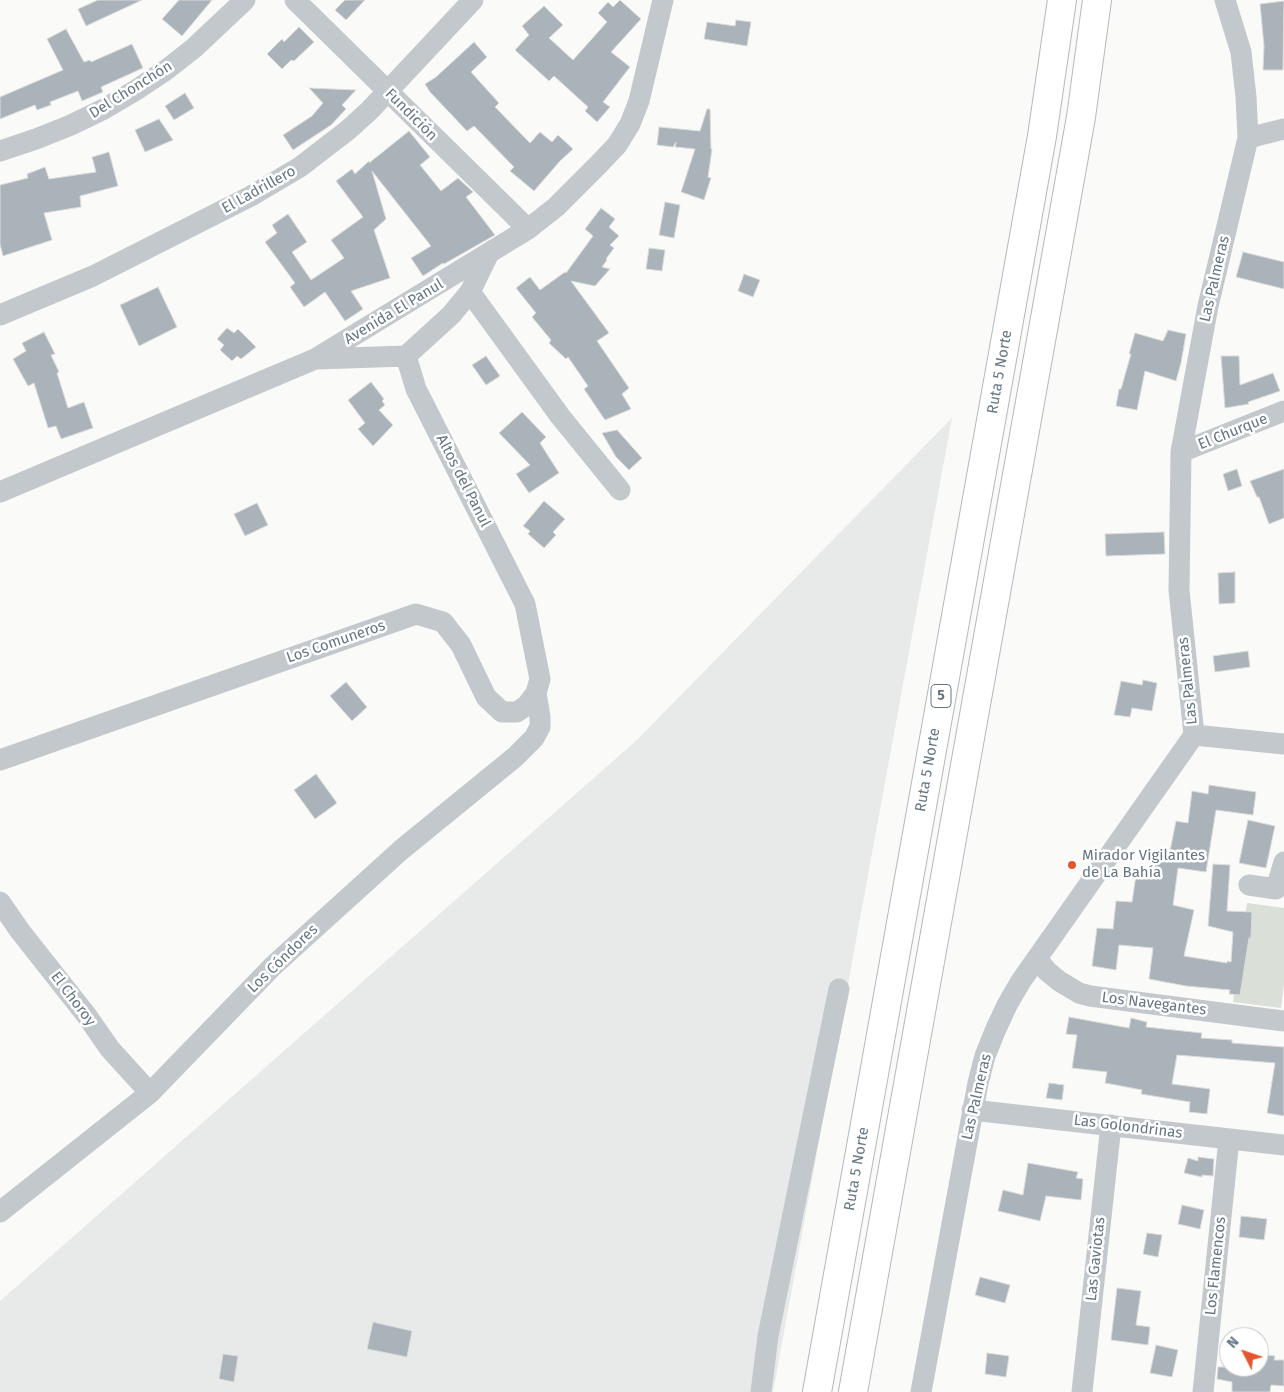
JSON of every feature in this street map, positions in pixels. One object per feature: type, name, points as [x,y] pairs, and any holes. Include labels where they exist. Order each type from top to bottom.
[{"type":"highway","name":"Ruta 5 Norte","points":[[816,1392],[1042,136],[1062,0]]},
{"type":"highway","points":[[853,1392],[1079,126],[1096,0]]},
{"type":"street","name":"Del Chonchón","points":[[0,150],[36,139],[71,125],[104,109],[136,90],[194,48],[244,0]]},
{"type":"street","name":"Fundición","points":[[295,0],[528,229]]},
{"type":"street","name":"El Ladrillero","points":[[0,315],[93,276],[276,182],[300,167],[336,140],[370,110],[473,0]]},
{"type":"street","name":"Avenida El Panul","points":[[0,492],[315,359],[528,229],[556,207],[598,165],[617,145],[630,124],[639,101],[664,0]]},
{"type":"street","name":"Las Palmeras","points":[[921,1392],[972,1110],[985,1056],[995,1031],[1012,997],[1037,958],[1194,735],[1179,590],[1181,452],[1208,306],[1248,138],[1246,97],[1240,52],[1225,0]]},
{"type":"street","points":[[1248,138],[1284,129]]},
{"type":"street","points":[[315,359],[406,356],[451,315],[470,292],[489,254]]},
{"type":"street","points":[[470,292],[560,416],[620,490]]},
{"type":"street","name":"Altos del Panul","points":[[406,356],[416,389],[526,604],[540,678],[536,693]]},
{"type":"street","name":"El Churque","points":[[1181,452],[1284,411]]},
{"type":"street","name":"Los Comuneros","points":[[0,760],[416,614],[443,622],[461,645],[486,697],[502,712],[517,712],[527,705],[536,693]]},
{"type":"street","name":"Los Cóndores","points":[[0,1212],[150,1093],[280,960],[401,850],[515,757],[534,738],[540,727],[536,693]]},
{"type":"street","points":[[1194,735],[1284,744]]},
{"type":"street","points":[[1249,885],[1280,889],[1284,862]]},
{"type":"street","name":"El Choroy","points":[[0,902],[20,931],[88,1016],[110,1049],[150,1093]]},
{"type":"street","name":"Los Navegantes","points":[[1037,958],[1047,971],[1059,981],[1074,990],[1090,996],[1284,1021]]},
{"type":"street","points":[[761,1392],[768,1336],[839,989]]},
{"type":"street","name":"Las Golondrinas","points":[[972,1110],[1284,1145]]},
{"type":"street","name":"Las Gaviotas","points":[[1082,1392],[1111,1125]]},
{"type":"street","name":"Los Flamencos","points":[[1203,1392],[1229,1139]]},
{"type":"shaded area","points":[[952,418],[773,1392],[0,1392],[0,1301],[637,740]]},
{"type":"shaded area","points":[[1247,903],[1284,908],[1284,983],[1281,1008],[1233,1002]]},
{"type":"building","points":[[98,0],[142,0],[86,26],[78,9]]},
{"type":"building","points":[[179,0],[212,0],[182,36],[162,19]]},
{"type":"building","points":[[345,0],[365,0],[346,20],[335,10]]},
{"type":"building","points":[[620,0],[641,19],[611,52],[630,67],[603,102],[610,107],[597,122],[585,111],[588,107],[554,76],[549,81],[515,50],[529,35],[522,26],[544,6],[563,25],[549,38],[573,60],[607,22],[598,13],[608,2],[613,7]]},
{"type":"building","points":[[1284,1],[1283,70],[1263,70],[1264,46],[1260,4]]},
{"type":"building","points":[[736,20],[751,22],[747,46],[704,39],[707,22],[735,26]]},
{"type":"building","points":[[299,27],[314,42],[294,61],[291,60],[282,69],[267,54],[282,39],[284,42]]},
{"type":"building","points":[[66,29],[84,62],[90,60],[91,62],[132,44],[143,68],[101,87],[103,92],[82,101],[78,91],[50,102],[51,105],[37,110],[35,105],[0,119],[0,97],[63,70],[47,39]]},
{"type":"building","points":[[474,42],[487,57],[471,72],[499,103],[495,107],[530,143],[540,132],[552,142],[558,135],[573,149],[534,191],[510,171],[514,167],[474,126],[467,131],[430,92],[425,84],[436,77]]},
{"type":"building","points":[[309,88],[356,90],[342,105],[346,109],[331,125],[293,150],[283,135],[312,116],[323,103]]},
{"type":"building","points":[[185,93],[194,108],[174,120],[165,106]]},
{"type":"building","points":[[707,109],[710,109],[712,149],[708,177],[711,178],[704,200],[681,192],[695,149],[675,147],[676,142],[673,147],[657,145],[659,127],[700,131]]},
{"type":"building","points":[[159,119],[173,140],[145,152],[135,130]]},
{"type":"building","points":[[409,131],[430,157],[420,165],[441,191],[458,178],[473,192],[466,197],[495,235],[423,276],[411,258],[431,246],[372,171],[386,219],[374,230],[390,278],[351,291],[363,309],[345,321],[325,292],[304,307],[290,287],[295,283],[265,242],[277,233],[272,225],[288,214],[307,242],[292,252],[311,280],[344,258],[331,240],[363,217],[336,181],[352,169],[355,174]]},
{"type":"building","points":[[109,152],[118,186],[80,196],[81,207],[44,213],[52,240],[3,256],[0,244],[0,185],[28,178],[27,174],[45,167],[49,179],[96,172],[92,157]]},
{"type":"building","points":[[665,202],[680,205],[674,238],[659,235]]},
{"type":"building","points":[[601,208],[615,219],[609,227],[619,236],[610,245],[614,248],[602,267],[610,269],[595,286],[571,281],[609,333],[597,341],[629,388],[622,394],[631,409],[605,420],[584,389],[588,386],[568,357],[566,359],[549,343],[551,340],[532,317],[536,313],[516,288],[530,277],[540,290],[566,273],[593,236],[585,229]]},
{"type":"building","points":[[649,248],[665,250],[662,271],[646,269]]},
{"type":"building","points":[[1243,252],[1284,262],[1284,289],[1236,277]]},
{"type":"building","points":[[744,274],[760,280],[753,297],[738,291]]},
{"type":"building","points":[[158,287],[177,327],[139,346],[120,305]]},
{"type":"building","points":[[227,328],[234,333],[238,329],[256,347],[241,359],[237,356],[232,361],[220,350],[224,345],[217,339]]},
{"type":"building","points":[[1168,330],[1186,334],[1176,381],[1145,371],[1137,410],[1116,406],[1135,333],[1163,341]]},
{"type":"building","points":[[44,332],[55,354],[51,355],[59,372],[57,373],[68,408],[84,402],[93,428],[61,439],[56,426],[48,428],[34,383],[28,386],[13,359],[26,351],[22,343]]},
{"type":"building","points":[[486,356],[500,376],[486,385],[472,365]]},
{"type":"building","points":[[1221,356],[1239,356],[1240,385],[1273,373],[1280,391],[1248,402],[1249,404],[1225,408]]},
{"type":"building","points":[[371,382],[384,399],[382,401],[385,405],[379,410],[393,425],[373,446],[358,429],[365,423],[348,400]]},
{"type":"building","points":[[522,412],[546,437],[540,443],[559,473],[529,493],[516,474],[530,465],[499,433]]},
{"type":"building","points":[[617,430],[642,458],[629,470],[616,457],[602,433]]},
{"type":"building","points":[[1237,469],[1242,486],[1228,491],[1223,474]]},
{"type":"building","points":[[1284,469],[1284,518],[1269,524],[1259,497],[1257,497],[1250,481]]},
{"type":"building","points":[[544,501],[565,519],[553,532],[556,535],[544,548],[528,534],[530,531],[523,526]]},
{"type":"building","points":[[257,503],[268,525],[245,536],[234,514]]},
{"type":"building","points":[[1164,532],[1165,554],[1106,556],[1105,534]]},
{"type":"building","points":[[1235,572],[1235,603],[1219,604],[1218,573]]},
{"type":"building","points":[[1248,651],[1250,667],[1215,672],[1213,656]]},
{"type":"building","points":[[1143,680],[1157,683],[1152,711],[1132,708],[1130,717],[1114,715],[1121,681],[1142,685]]},
{"type":"building","points":[[346,682],[367,707],[352,721],[330,696]]},
{"type":"building","points":[[316,774],[337,803],[315,819],[294,790]]},
{"type":"building","points":[[1209,785],[1256,792],[1253,815],[1216,810],[1206,872],[1178,868],[1173,905],[1194,910],[1184,956],[1231,962],[1233,932],[1208,926],[1213,864],[1230,865],[1227,911],[1252,912],[1251,938],[1249,938],[1240,995],[1229,994],[1230,990],[1186,986],[1149,979],[1153,948],[1119,945],[1116,970],[1092,966],[1097,928],[1113,929],[1116,901],[1132,902],[1136,875],[1152,877],[1157,849],[1170,851],[1176,821],[1188,823],[1192,791],[1208,794]]},
{"type":"building","points":[[1248,820],[1275,826],[1266,868],[1239,863]]},
{"type":"building","points":[[1069,1017],[1129,1028],[1131,1018],[1147,1022],[1146,1027],[1202,1033],[1201,1038],[1232,1040],[1232,1043],[1284,1047],[1284,1116],[1267,1113],[1275,1063],[1177,1055],[1172,1084],[1210,1089],[1207,1114],[1189,1112],[1190,1102],[1141,1094],[1142,1090],[1105,1083],[1107,1072],[1072,1068],[1077,1035],[1066,1034]]},
{"type":"building","points":[[1049,1083],[1064,1085],[1062,1100],[1046,1098]]},
{"type":"building","points":[[1198,1157],[1214,1159],[1213,1176],[1202,1175],[1202,1177],[1184,1173],[1188,1158],[1198,1161]]},
{"type":"building","points":[[1028,1163],[1078,1172],[1076,1178],[1083,1179],[1081,1200],[1046,1196],[1040,1221],[998,1211],[1003,1190],[1023,1195]]},
{"type":"building","points":[[1182,1205],[1204,1210],[1200,1229],[1178,1224]]},
{"type":"building","points":[[1241,1216],[1267,1219],[1264,1240],[1239,1237]]},
{"type":"building","points":[[1147,1233],[1162,1235],[1158,1257],[1143,1254]]},
{"type":"building","points":[[980,1277],[1010,1285],[1005,1303],[975,1295]]},
{"type":"building","points":[[1117,1288],[1141,1291],[1136,1325],[1150,1327],[1148,1345],[1111,1340]]},
{"type":"building","points":[[373,1322],[412,1331],[407,1357],[367,1349]]},
{"type":"building","points":[[1156,1345],[1178,1350],[1172,1377],[1150,1373]]},
{"type":"building","points":[[987,1353],[1009,1356],[1006,1377],[985,1374]]},
{"type":"building","points":[[223,1354],[238,1356],[234,1382],[219,1379]]},
{"type":"building","points":[[1269,1355],[1275,1356],[1274,1360],[1284,1360],[1284,1386],[1271,1385],[1270,1392],[1232,1392],[1232,1382],[1217,1379],[1218,1367],[1219,1377],[1269,1377]]},
{"type":"place","name":"Mirador Vigilantes de La Bahía","points":[[1072,865]]}]
